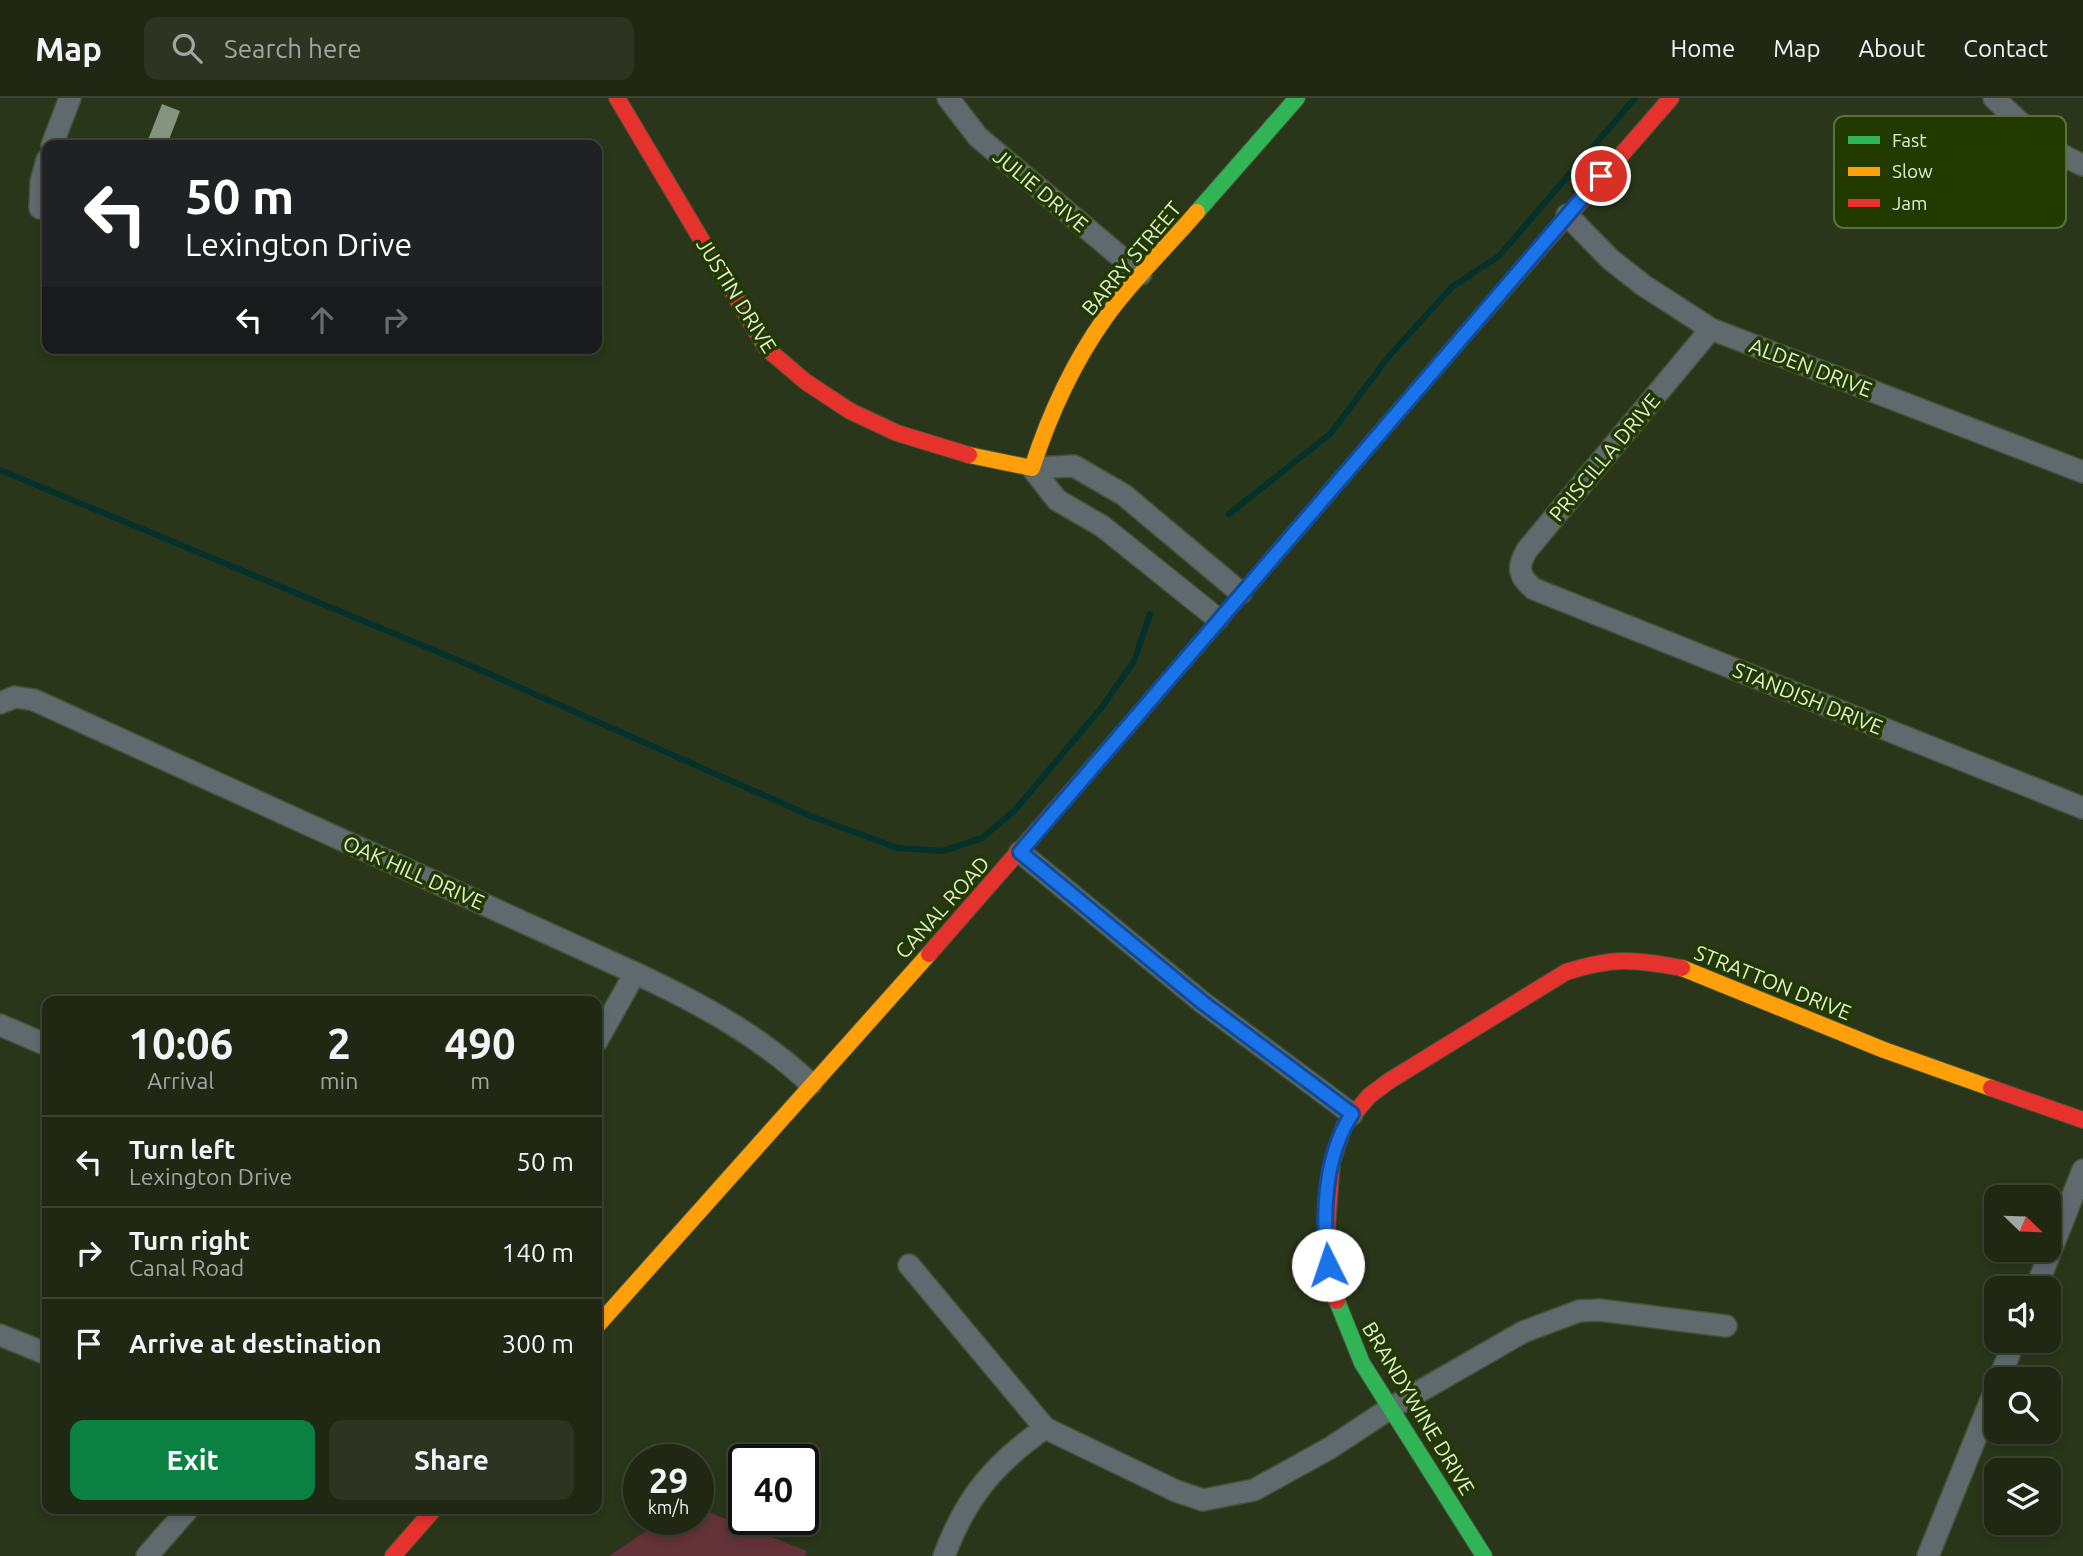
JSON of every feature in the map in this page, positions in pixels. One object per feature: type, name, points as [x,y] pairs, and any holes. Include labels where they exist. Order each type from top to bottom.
[{"type":"street","points":[[54,140],[70,98]]},
{"type":"street","name":"JUSTIN DRIVE","points":[[617,98],[766,348],[796,378],[831,402],[947,450],[1032,468],[1074,466],[1124,495],[1241,593]]},
{"type":"street","name":"JULIE DRIVE","points":[[948,98],[978,137],[1141,275]]},
{"type":"street","name":"BARRY STREET","points":[[1032,468],[1045,426],[1060,394],[1105,318],[1297,98]]},
{"type":"street","name":"CANAL ROAD","points":[[602,1320],[1020,852],[1567,215],[1671,98]]},
{"type":"street","points":[[1994,98],[2014,116]]},
{"type":"street","points":[[2066,159],[2083,165]]},
{"type":"street","points":[[40,208],[42,178]]},
{"type":"street","name":"ALDEN DRIVE","points":[[1567,215],[1610,259],[1643,285],[1711,329],[2083,472]]},
{"type":"street","name":"PRISCILLA DRIVE","points":[[1534,589],[1521,576],[1519,569],[1527,550],[1711,329]]},
{"type":"street","points":[[1032,468],[1057,500],[1102,526],[1219,619]]},
{"type":"street","points":[[1167,578],[1189,550]]},
{"type":"street","name":"STANDISH DRIVE","points":[[1534,589],[2083,808]]},
{"type":"street","name":"OAK HILL DRIVE","points":[[0,703],[15,697],[34,700],[635,973],[729,1020],[785,1059],[811,1084]]},
{"type":"street","points":[[1020,852],[1202,1002],[1352,1114]]},
{"type":"street","name":"STRATTON DRIVE","points":[[1352,1114],[1389,1081],[1566,972],[1602,961],[1631,959],[1689,969],[1884,1050],[2083,1119]]},
{"type":"street","points":[[602,1032],[635,973]]},
{"type":"street","points":[[0,1025],[42,1043]]},
{"type":"street","name":"BRANDYWINE DRIVE","points":[[1352,1114],[1344,1126],[1332,1162],[1327,1255],[1335,1295],[1347,1330],[1389,1409],[1484,1556]]},
{"type":"street","points":[[2041,1276],[2083,1170]]},
{"type":"street","points":[[909,1265],[1045,1428],[1176,1491],[1203,1500],[1254,1490],[1330,1448],[1389,1409],[1523,1332],[1580,1311],[1598,1310],[1726,1326]]},
{"type":"street","points":[[0,1335],[42,1352]]},
{"type":"street","points":[[1928,1556],[1984,1417]]},
{"type":"street","points":[[944,1556],[955,1526],[976,1491],[1005,1458],[1045,1428]]},
{"type":"street","points":[[147,1556],[184,1514]]},
{"type":"street","points":[[393,1556],[430,1514]]},
{"type":"shaded area","points":[[714,1514],[728,1520],[728,1535],[766,1535],[807,1551],[805,1556],[609,1556],[640,1535],[714,1535]]},
{"type":"building","points":[[162,104],[180,111],[169,140],[148,140]]},
{"type":"waterway","points":[[1229,514],[1330,434],[1389,356],[1452,287],[1499,256],[1635,98]]},
{"type":"waterway","points":[[0,470],[460,661],[813,817],[898,848],[943,851],[982,838],[1015,810],[1102,707],[1134,661],[1150,614]]},
{"type":"traffic: fast","points":[[1197,212],[1297,98]]},
{"type":"traffic: fast","points":[[1337,1301],[1362,1363],[1484,1556]]},
{"type":"traffic: slow","points":[[969,455],[1032,468],[1063,390],[1093,335],[1126,291],[1197,212]]},
{"type":"traffic: slow","points":[[1137,716],[1448,354]]},
{"type":"traffic: slow","points":[[602,1320],[929,954]]},
{"type":"traffic: slow","points":[[1682,968],[1884,1050],[1991,1088]]},
{"type":"traffic: jam","points":[[617,98],[766,348],[806,382],[850,411],[897,433],[969,455]]},
{"type":"traffic: jam","points":[[1448,354],[1671,98]]},
{"type":"traffic: jam","points":[[929,954],[1137,716]]},
{"type":"traffic: jam","points":[[1337,1301],[1326,1240],[1332,1162],[1344,1126],[1369,1096],[1566,972],[1624,961],[1682,968]]},
{"type":"traffic: jam","points":[[1991,1088],[2083,1120]]},
{"type":"traffic: jam","points":[[393,1556],[430,1514]]},
{"type":"route","points":[[1328,1265],[1325,1240],[1328,1184],[1337,1144],[1352,1114],[1202,1002],[1020,852],[1601,176]]}]
